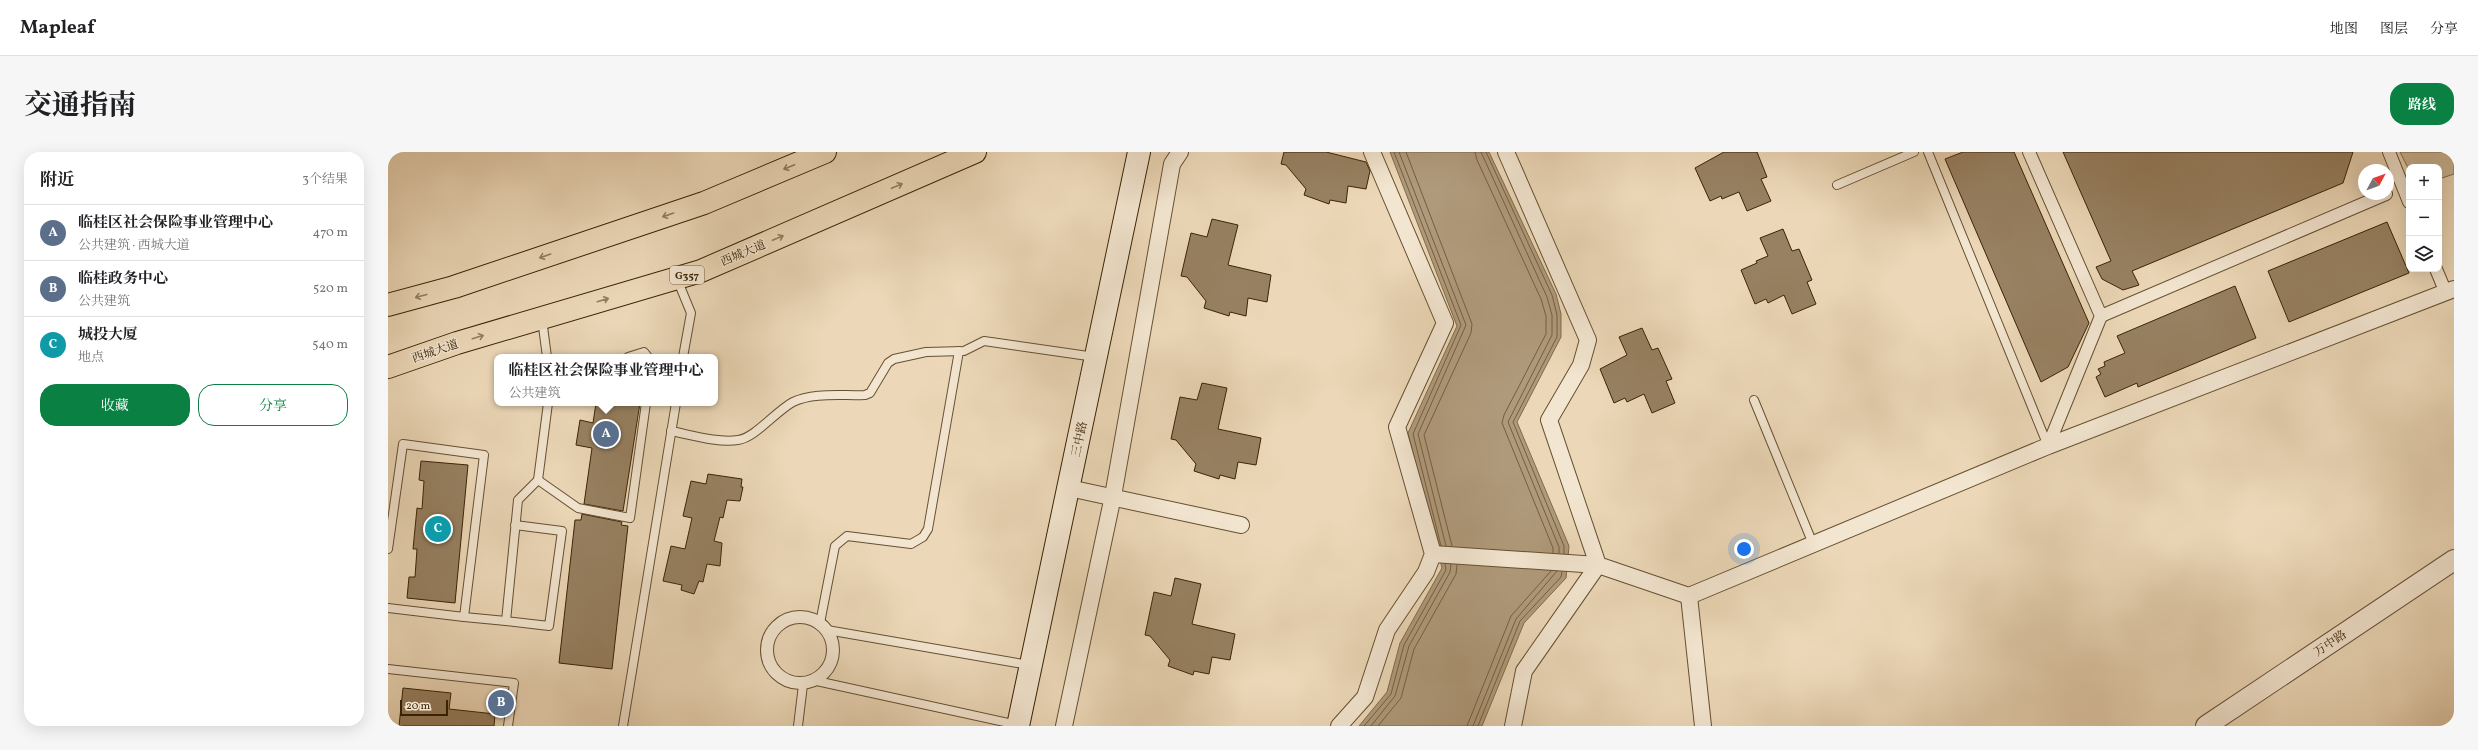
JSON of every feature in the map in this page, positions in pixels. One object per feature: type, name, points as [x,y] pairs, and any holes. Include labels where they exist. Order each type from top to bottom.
[{"type":"highway","points":[[388,305],[454,287],[704,203],[825,152]]},
{"type":"highway","name":"西城大道","points":[[388,367],[542,318],[701,271],[975,152]]},
{"type":"main road","name":"三中路","points":[[1018,726],[1139,152]]},
{"type":"street","points":[[1064,726],[1113,496],[1172,164],[1180,152]]},
{"type":"street","points":[[1339,726],[1365,697],[1387,630],[1426,572],[1433,554],[1397,428],[1445,323],[1372,152]]},
{"type":"street","points":[[1506,152],[1588,340],[1581,365],[1549,420],[1598,565]]},
{"type":"street","points":[[2029,152],[2101,316]]},
{"type":"street","points":[[2389,152],[2408,200]]},
{"type":"street","points":[[2394,191],[2403,187]]},
{"type":"street","points":[[2048,446],[2101,316],[2373,200]]},
{"type":"street","points":[[1433,554],[1598,565],[1689,596],[2048,446],[2450,291],[2438,272]]},
{"type":"street","points":[[1069,488],[1113,496],[1241,525]]},
{"type":"street","name":"万中路","points":[[2206,726],[2454,560]]},
{"type":"street","points":[[1514,726],[1524,671],[1598,565]]},
{"type":"street","points":[[1689,596],[1703,726]]},
{"type":"street","points":[[799,616],[823,627],[833,651],[831,661],[826,671],[808,683],[796,683],[785,680],[776,673],[770,663],[767,653],[768,642],[772,631],[780,623],[789,618],[799,616]]},
{"type":"lane","points":[[1837,185],[1914,152]]},
{"type":"lane","points":[[1928,152],[2048,446]]},
{"type":"lane","points":[[677,278],[691,313],[684,354]]},
{"type":"lane","points":[[542,318],[547,354]]},
{"type":"lane","points":[[671,431],[711,438],[738,440],[749,436],[777,412],[807,397],[866,395],[870,393],[888,363],[894,359],[926,352],[964,351],[984,341],[992,340],[1096,357]]},
{"type":"lane","points":[[959,352],[928,529],[923,537],[911,544],[846,536],[838,541],[835,546],[823,627],[1030,665]]},
{"type":"lane","points":[[1754,400],[1813,544]]},
{"type":"lane","points":[[506,621],[518,500],[538,480],[548,406]]},
{"type":"lane","points":[[538,480],[578,508],[630,518],[646,406]]},
{"type":"lane","points":[[623,726],[675,406]]},
{"type":"lane","points":[[388,549],[403,444],[484,455],[464,617]]},
{"type":"lane","points":[[388,608],[549,626],[562,531],[515,526]]},
{"type":"lane","points":[[388,669],[514,683],[508,726]]},
{"type":"lane","points":[[798,726],[808,683],[1018,726]]},
{"type":"shaded area","points":[[2400,152],[2454,152],[2454,174],[2442,178],[2442,164],[2406,164]]},
{"type":"water","points":[[1390,152],[1489,152],[1556,294],[1561,314],[1561,337],[1517,422],[1569,546],[1566,578],[1524,623],[1482,726],[1359,726],[1387,692],[1400,643],[1442,568],[1408,433],[1457,326]]},
{"type":"building","points":[[1284,152],[1326,152],[1366,162],[1370,171],[1366,189],[1348,186],[1346,203],[1330,200],[1329,204],[1304,195],[1306,189],[1286,165],[1281,164]]},
{"type":"building","points":[[1724,152],[1757,152],[1767,177],[1761,179],[1771,201],[1747,211],[1739,192],[1722,199],[1721,196],[1710,201],[1695,168]]},
{"type":"building","points":[[1963,152],[2014,152],[2089,323],[2068,367],[2041,382],[1945,159]]},
{"type":"building","points":[[2063,152],[2353,152],[2343,183],[2132,271],[2139,285],[2123,290],[2102,279],[2096,267],[2111,261]]},
{"type":"building","points":[[1212,219],[1238,225],[1228,265],[1271,275],[1267,302],[1248,298],[1246,316],[1230,312],[1229,316],[1204,308],[1206,301],[1187,277],[1181,276],[1191,233],[1207,237]]},
{"type":"building","points":[[2387,222],[2406,266],[2406,272],[2409,273],[2289,322],[2268,271]]},
{"type":"building","points":[[1783,229],[1792,251],[1799,249],[1812,280],[1807,282],[1816,304],[1792,314],[1784,295],[1768,303],[1766,299],[1755,304],[1741,270],[1768,256],[1760,238]]},
{"type":"building","points":[[2235,286],[2256,338],[2138,387],[2137,383],[2105,397],[2096,377],[2101,374],[2098,369],[2105,366],[2104,362],[2125,353],[2117,336]]},
{"type":"building","points":[[1642,328],[1652,350],[1658,348],[1672,379],[1666,381],[1675,403],[1652,413],[1644,394],[1627,402],[1625,398],[1614,403],[1600,369],[1627,355],[1619,337]]},
{"type":"building","points":[[1202,383],[1227,388],[1218,429],[1261,438],[1256,465],[1238,462],[1235,479],[1220,475],[1219,479],[1194,471],[1196,464],[1176,440],[1171,439],[1180,397],[1197,400]]},
{"type":"building","points":[[596,406],[640,406],[623,511],[584,504],[592,448],[576,445],[580,420],[593,423]]},
{"type":"building","points":[[421,461],[468,465],[455,603],[407,598],[409,577],[415,577],[417,549],[413,549],[417,508],[422,509],[424,481],[419,480]]},
{"type":"building","points":[[708,474],[742,479],[741,487],[743,487],[740,501],[727,500],[723,518],[720,517],[714,541],[722,543],[720,566],[707,564],[703,582],[699,581],[694,594],[681,590],[682,585],[663,581],[671,546],[685,549],[692,518],[683,516],[691,481],[706,484]]},
{"type":"building","points":[[582,514],[622,522],[621,525],[628,526],[612,669],[559,663],[575,520],[581,520]]},
{"type":"building","points":[[1175,578],[1201,584],[1192,624],[1235,634],[1230,660],[1212,657],[1209,674],[1194,671],[1193,675],[1168,666],[1170,660],[1150,636],[1145,635],[1154,592],[1171,596]]},
{"type":"building","points":[[403,688],[451,693],[449,709],[495,714],[494,726],[399,726]]},
{"type":"place","name":"临桂区社会保险事业管理中心","points":[[606,434]]},
{"type":"place","name":"城投大厦","points":[[438,529]]},
{"type":"place","name":"临桂政务中心","points":[[501,703]]}]
